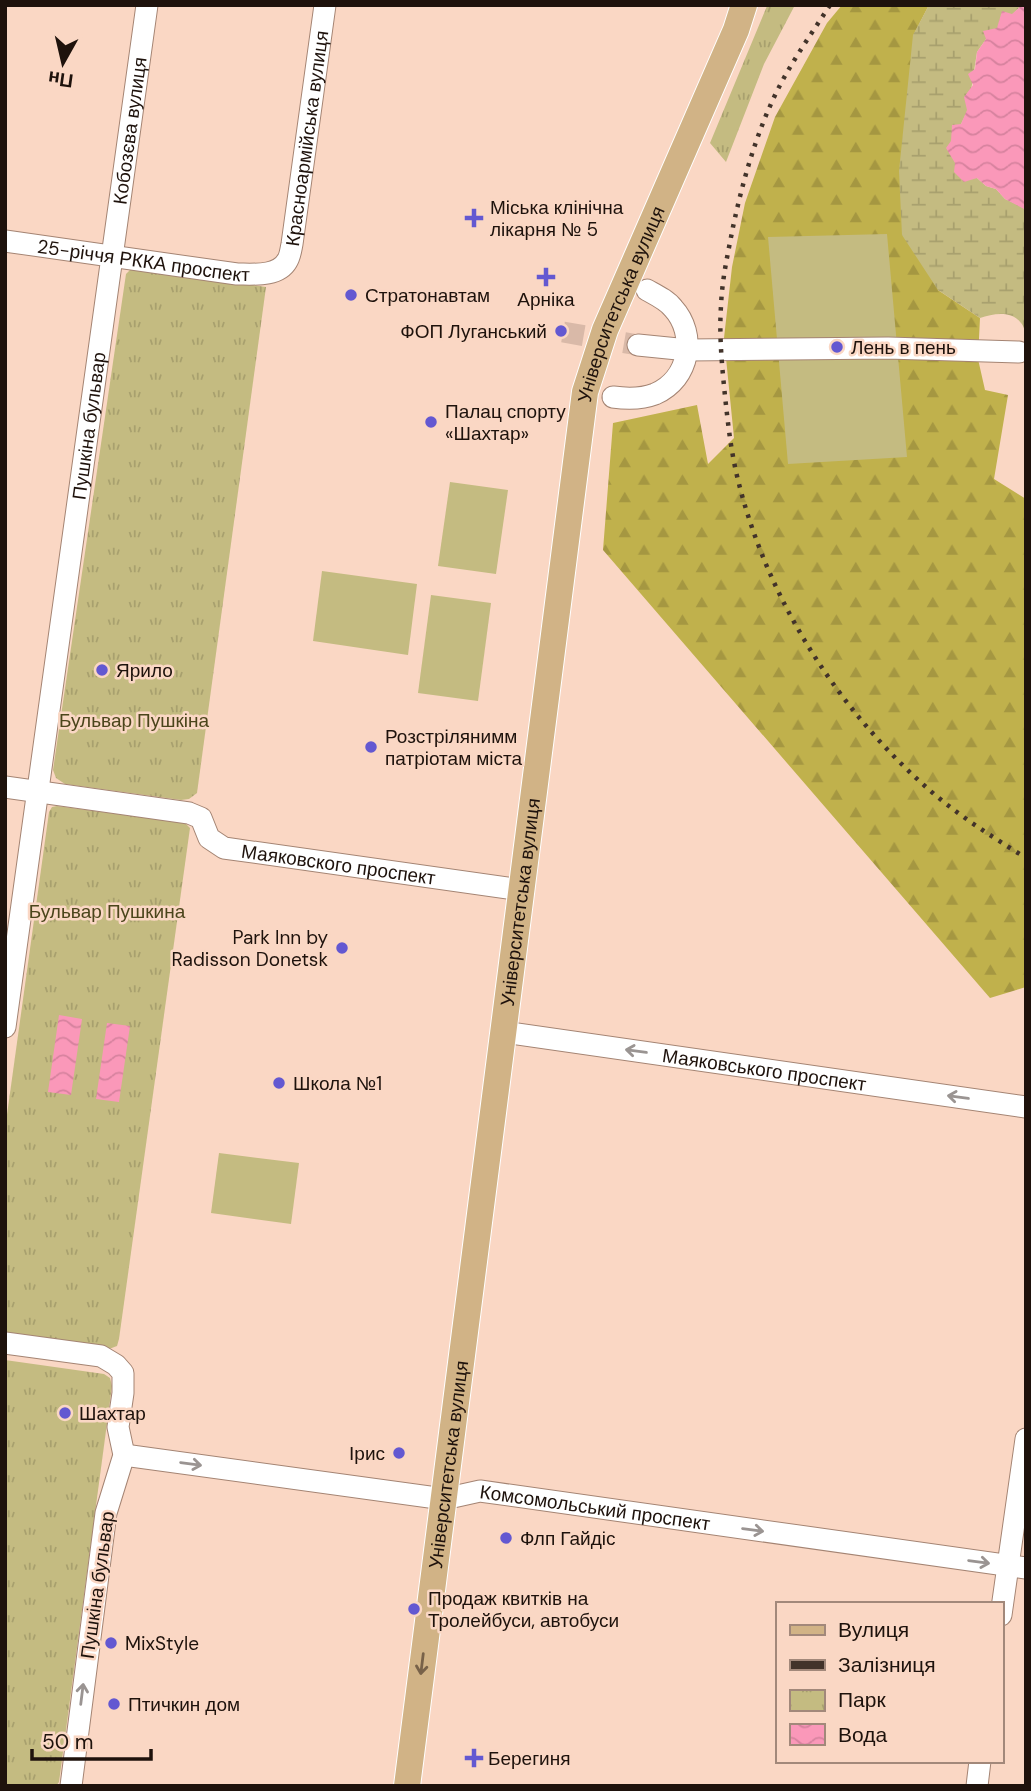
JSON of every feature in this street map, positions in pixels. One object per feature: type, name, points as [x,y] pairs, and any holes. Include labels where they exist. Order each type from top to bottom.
[{"type":"main road","name":"Університетська вулиця","points":[[407,1786],[584,392],[605,330],[736,30],[744,5]]},
{"type":"street","name":"Кобозєва вулиця","points":[[113,256],[147,5]]},
{"type":"street","name":"Красноармійська вулиця","points":[[280,268],[287,261],[292,244],[325,5]]},
{"type":"street","name":"25-річчя РККА проспект","points":[[5,242],[237,274],[264,274],[280,268]]},
{"type":"street","name":"Пушкіна бульвар","points":[[37,791],[113,256]]},
{"type":"street","points":[[613,397],[640,398],[657,393],[671,383],[682,370],[688,350],[688,336],[682,319],[672,305],[647,290]]},
{"type":"street","points":[[638,345],[688,350],[888,348],[1019,352]]},
{"type":"street","name":"Маяковского проспект","points":[[5,787],[189,813],[201,818],[209,838],[224,848],[522,890]]},
{"type":"street","points":[[5,1027],[37,791]]},
{"type":"street","name":"Маяковського проспект","points":[[503,1032],[1026,1107]]},
{"type":"street","name":"Пушкіна бульвар","points":[[5,1343],[101,1356],[123,1373],[118,1427],[124,1455],[106,1513],[71,1786]]},
{"type":"street","points":[[1003,1609],[1017,1567],[1026,1439]]},
{"type":"street","name":"Комсомольський проспект","points":[[124,1455],[443,1499],[480,1491],[1017,1567]]},
{"type":"street","points":[[977,1786],[980,1763]]},
{"type":"green space","points":[[795,5],[764,64],[726,162],[710,143],[767,6]]},
{"type":"green space","points":[[842,5],[929,5],[913,36],[938,290],[980,318],[978,359],[985,390],[1008,395],[994,479],[1026,499],[1026,987],[990,998],[603,550],[613,423],[697,405],[708,464],[734,438],[724,338],[732,267],[745,203],[775,117],[827,23]]},
{"type":"green space","points":[[929,5],[1018,5],[1019,8],[986,39],[977,52],[968,110],[961,124],[977,178],[986,186],[996,189],[1005,199],[1025,208],[1026,334],[1022,324],[1012,316],[996,314],[980,318],[938,290],[902,235],[899,171],[913,35]]},
{"type":"green space","name":"Лень в пень","points":[[887,234],[907,457],[788,464],[768,237]]},
{"type":"green space","name":"Бульвар Пушкіна","points":[[135,268],[266,287],[197,793],[189,799],[181,800],[65,784],[56,778],[53,770],[126,274]]},
{"type":"green space","points":[[450,482],[508,490],[496,574],[438,566]]},
{"type":"green space","points":[[322,571],[417,584],[408,655],[313,641]]},
{"type":"green space","points":[[431,595],[491,603],[478,701],[418,693]]},
{"type":"green space","name":"Бульвар Пушкина","points":[[52,807],[185,823],[190,828],[119,1339],[117,1346],[109,1349],[5,1335],[5,1129],[49,812]]},
{"type":"green space","points":[[219,1153],[299,1163],[291,1224],[211,1213]]},
{"type":"green space","points":[[5,1360],[104,1374],[110,1378],[112,1386],[59,1782],[56,1786],[5,1786]]},
{"type":"water","points":[[1018,5],[1026,5],[1026,210],[1005,199],[996,189],[986,186],[977,178],[964,182],[954,172],[955,163],[946,148],[951,141],[952,125],[961,124],[967,110],[964,97],[973,85],[968,74],[975,69],[977,52],[986,39],[983,31],[997,28],[1002,11],[1012,14],[1019,8]]},
{"type":"water","points":[[59,1015],[82,1019],[71,1095],[48,1092]]},
{"type":"water","points":[[107,1023],[130,1026],[119,1102],[96,1099]]},
{"type":"tunnel","points":[[563,332],[638,345]]},
{"type":"railway","points":[[830,5],[789,69],[769,107],[751,158],[733,227],[723,286],[720,328],[725,396],[736,470],[751,524],[786,608],[835,686],[893,756],[937,797],[1026,858]]},
{"type":"place","name":"Міська клінічна лікарня № 5","points":[[474,218]]},
{"type":"place","name":"Арніка","points":[[546,277]]},
{"type":"place","name":"Стратонавтам","points":[[351,295]]},
{"type":"place","name":"ФОП Луганський","points":[[561,331]]},
{"type":"place","name":"Лень в пень","points":[[837,347]]},
{"type":"place","name":"Палац спорту «Шахтар»","points":[[431,422]]},
{"type":"place","name":"Ярило","points":[[102,670]]},
{"type":"place","name":"Розстрілянимм патріотам міста","points":[[371,747]]},
{"type":"place","name":"Park Inn by Radisson Donetsk","points":[[342,948]]},
{"type":"place","name":"Школа №1","points":[[279,1083]]},
{"type":"place","name":"Шахтар","points":[[65,1413]]},
{"type":"place","name":"Ірис","points":[[399,1453]]},
{"type":"place","name":"Флп Гайдіс","points":[[506,1538]]},
{"type":"place","name":"Продаж квитків на Тролейбуси, автобуси","points":[[414,1609]]},
{"type":"place","name":"MixStyle","points":[[111,1643]]},
{"type":"place","name":"Птичкин дом","points":[[114,1704]]},
{"type":"place","name":"Берегиня","points":[[474,1758]]}]
